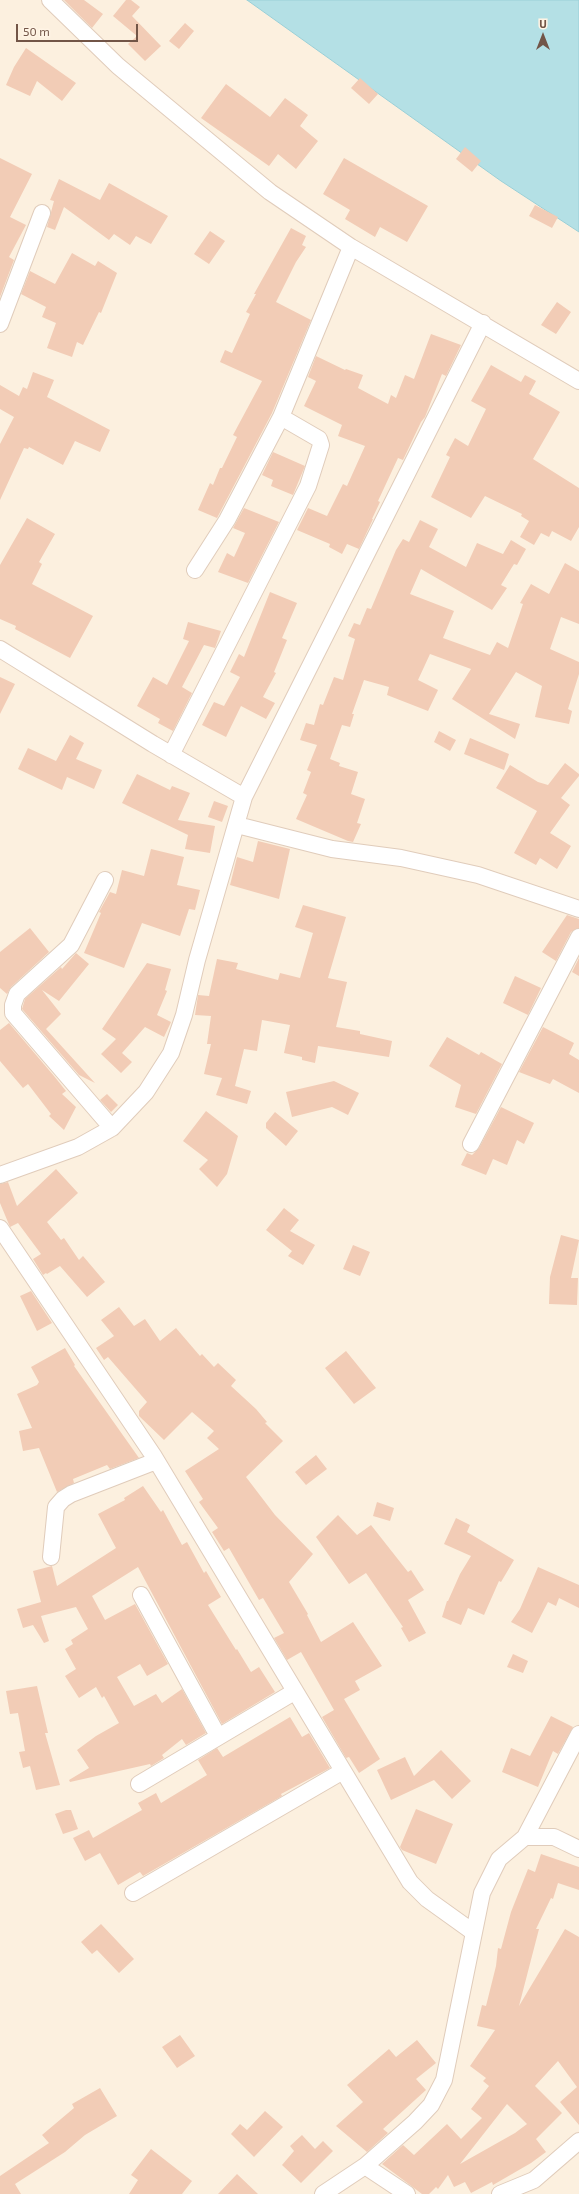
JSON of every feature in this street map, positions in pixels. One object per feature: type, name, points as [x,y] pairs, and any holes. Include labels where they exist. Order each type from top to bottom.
[{"type":"street","points":[[50,0],[118,66],[270,192],[351,246],[579,381]]},
{"type":"street","points":[[0,324],[42,213]]},
{"type":"street","points":[[195,570],[226,520],[281,417],[351,246]]},
{"type":"street","points":[[0,1175],[78,1147],[112,1128],[146,1092],[171,1053],[184,1015],[197,960],[244,797],[483,323]]},
{"type":"street","points":[[171,755],[290,524],[312,473],[321,445],[319,439],[281,417]]},
{"type":"street","points":[[0,649],[171,755],[244,797]]},
{"type":"street","points":[[237,825],[332,849],[401,858],[478,875],[579,909]]},
{"type":"street","points":[[105,880],[71,945],[17,994],[13,1005],[13,1013],[112,1128]]},
{"type":"street","points":[[471,1144],[579,937]]},
{"type":"street","points":[[0,1228],[156,1461],[410,1882],[427,1899],[473,1932]]},
{"type":"street","points":[[51,1557],[56,1507],[63,1499],[71,1494],[156,1461]]},
{"type":"street","points":[[141,1595],[218,1736]]},
{"type":"street","points":[[139,1784],[294,1692]]},
{"type":"street","points":[[323,2194],[365,2166],[415,2122],[431,2105],[444,2080],[482,1893],[500,1859],[525,1837],[579,1734]]},
{"type":"street","points":[[133,1894],[343,1771]]},
{"type":"street","points":[[525,1837],[554,1838],[579,1848]]},
{"type":"street","points":[[500,2194],[534,2180],[579,2141]]},
{"type":"street","points":[[365,2166],[407,2194]]},
{"type":"water","points":[[247,0],[579,0],[579,232],[501,181]]},
{"type":"building","points":[[64,0],[84,0],[103,14],[92,28]]},
{"type":"building","points":[[126,0],[131,0],[140,7],[132,16],[161,46],[145,61],[128,44],[137,36],[113,16]]},
{"type":"building","points":[[185,23],[194,31],[179,49],[169,41]]},
{"type":"building","points":[[26,48],[76,83],[62,101],[37,81],[30,96],[6,85],[14,67]]},
{"type":"building","points":[[360,78],[378,94],[369,104],[351,88]]},
{"type":"building","points":[[226,84],[270,117],[285,98],[308,115],[300,126],[318,141],[296,169],[278,154],[269,166],[201,118]]},
{"type":"building","points":[[465,147],[481,161],[472,172],[456,159]]},
{"type":"building","points":[[0,158],[32,174],[10,217],[26,225],[9,257],[14,260],[0,297]]},
{"type":"building","points":[[344,158],[428,206],[407,242],[380,227],[375,237],[345,219],[350,210],[323,194]]},
{"type":"building","points":[[59,179],[100,200],[109,183],[168,216],[151,244],[136,236],[130,245],[114,234],[109,240],[64,207],[55,230],[47,227],[54,201],[50,200]]},
{"type":"building","points":[[535,205],[558,217],[552,228],[529,216]]},
{"type":"building","points":[[291,228],[306,236],[302,245],[306,247],[296,262],[276,302],[311,320],[272,413],[217,518],[198,510],[210,483],[213,485],[220,468],[222,468],[237,437],[233,435],[262,381],[220,362],[225,350],[232,353],[250,314],[246,312],[256,294],[254,294]]},
{"type":"building","points":[[210,231],[225,241],[209,264],[194,254]]},
{"type":"building","points":[[72,253],[95,266],[98,261],[117,273],[101,313],[99,312],[83,345],[77,342],[72,357],[47,348],[56,323],[42,317],[46,307],[21,294],[30,271],[55,284]]},
{"type":"building","points":[[557,302],[571,312],[556,334],[541,325]]},
{"type":"building","points":[[431,334],[461,345],[446,376],[442,374],[425,417],[421,422],[403,460],[398,458],[378,501],[380,502],[359,549],[347,544],[342,554],[329,547],[330,544],[297,530],[308,508],[327,516],[343,484],[347,486],[365,446],[338,436],[342,425],[304,406],[316,381],[308,377],[316,356],[345,370],[346,369],[363,375],[358,388],[388,404],[391,395],[396,398],[405,375],[414,379]]},
{"type":"building","points":[[491,365],[521,382],[525,375],[536,381],[529,394],[560,412],[533,459],[579,488],[579,527],[571,541],[552,531],[549,537],[541,533],[534,545],[520,537],[529,521],[521,516],[522,514],[485,496],[471,518],[431,497],[450,457],[446,455],[455,438],[468,446],[486,409],[471,401]]},
{"type":"building","points":[[33,372],[54,380],[47,397],[110,430],[100,452],[75,441],[63,465],[29,447],[28,449],[24,448],[0,500],[0,444],[14,417],[0,409],[0,385],[19,396],[23,387],[27,389]]},
{"type":"building","points":[[273,452],[305,466],[293,495],[271,486],[273,480],[262,475]]},
{"type":"building","points":[[244,508],[279,522],[248,583],[218,572],[227,553],[234,557],[245,533],[233,528]]},
{"type":"building","points":[[27,518],[55,534],[39,562],[42,564],[32,584],[93,616],[70,658],[15,629],[16,626],[0,619],[0,565]]},
{"type":"building","points":[[420,520],[438,529],[429,547],[466,567],[477,543],[503,554],[511,540],[526,549],[517,565],[514,564],[501,585],[507,588],[492,610],[421,569],[410,594],[454,611],[443,638],[490,655],[497,642],[508,648],[523,604],[520,603],[531,584],[549,594],[565,563],[579,571],[579,624],[561,617],[550,649],[579,662],[579,674],[568,709],[572,711],[569,724],[535,717],[542,686],[516,672],[489,714],[520,724],[515,739],[452,699],[471,669],[430,654],[418,680],[438,690],[428,711],[387,695],[389,687],[364,680],[352,714],[354,714],[350,727],[342,725],[330,759],[340,763],[339,766],[358,772],[351,794],[365,799],[357,823],[361,824],[353,842],[348,841],[296,819],[307,795],[303,793],[311,772],[307,770],[317,745],[300,740],[306,723],[314,725],[320,704],[323,705],[334,677],[343,680],[355,639],[348,636],[354,623],[360,625],[367,608],[371,609],[396,550],[403,539],[409,542]]},
{"type":"building","points":[[270,592],[297,603],[282,638],[287,640],[274,672],[276,673],[263,697],[275,703],[266,719],[241,706],[226,737],[202,725],[214,702],[224,706],[240,677],[230,672],[239,654],[244,657]]},
{"type":"building","points":[[188,622],[221,631],[215,648],[204,645],[182,687],[192,693],[173,731],[158,723],[160,719],[137,706],[153,677],[167,685],[189,641],[183,639]]},
{"type":"building","points":[[0,677],[15,684],[0,714]]},
{"type":"building","points":[[439,731],[456,740],[450,751],[434,742]]},
{"type":"building","points":[[70,735],[84,743],[76,759],[102,770],[94,789],[67,777],[62,790],[18,769],[28,748],[56,761]]},
{"type":"building","points":[[470,738],[509,754],[504,770],[464,754]]},
{"type":"building","points":[[565,763],[579,774],[579,776],[561,798],[570,805],[550,833],[571,846],[557,869],[540,858],[536,865],[514,853],[537,811],[496,788],[510,765],[538,782],[548,785]]},
{"type":"building","points":[[137,774],[170,790],[172,786],[190,793],[178,820],[215,826],[210,853],[185,849],[188,835],[122,803]]},
{"type":"building","points":[[214,801],[228,806],[222,822],[208,817]]},
{"type":"building","points":[[258,841],[290,849],[279,899],[230,885],[237,857],[253,862]]},
{"type":"building","points":[[151,849],[184,857],[177,885],[200,890],[195,910],[189,909],[180,936],[142,923],[124,968],[84,953],[101,913],[99,912],[110,892],[116,894],[122,870],[144,876]]},
{"type":"building","points":[[303,905],[346,917],[328,978],[347,982],[336,1027],[360,1031],[360,1034],[392,1041],[389,1057],[318,1046],[315,1063],[302,1060],[302,1057],[284,1053],[290,1025],[262,1020],[257,1051],[244,1049],[235,1086],[251,1091],[247,1104],[216,1095],[222,1078],[204,1074],[211,1044],[207,1044],[211,1016],[195,1015],[198,995],[209,996],[217,959],[238,963],[236,969],[278,980],[280,973],[300,978],[313,933],[295,927]]},
{"type":"building","points":[[567,915],[579,919],[579,928],[571,932],[556,961],[542,952]]},
{"type":"building","points":[[30,928],[49,952],[11,987],[7,994],[0,988],[0,952]]},
{"type":"building","points":[[76,953],[89,964],[59,1001],[42,990],[61,1014],[46,1029],[95,1083],[79,1075],[22,1009],[25,999],[61,967],[62,969]]},
{"type":"building","points":[[579,958],[579,976],[572,972]]},
{"type":"building","points":[[147,963],[171,969],[165,990],[167,991],[157,1015],[171,1022],[164,1037],[145,1027],[122,1053],[132,1062],[121,1073],[101,1054],[116,1039],[102,1029]]},
{"type":"building","points":[[515,976],[541,988],[528,1015],[503,1003]]},
{"type":"building","points":[[9,1023],[66,1091],[62,1094],[76,1107],[64,1130],[49,1116],[51,1114],[28,1084],[23,1088],[0,1061],[0,1030]]},
{"type":"building","points":[[543,1027],[574,1043],[569,1054],[579,1060],[579,1093],[553,1079],[550,1084],[519,1072]]},
{"type":"building","points":[[447,1037],[479,1055],[481,1052],[502,1064],[476,1114],[455,1107],[461,1085],[429,1066]]},
{"type":"building","points":[[334,1081],[359,1093],[348,1115],[332,1107],[292,1117],[286,1092]]},
{"type":"building","points":[[107,1094],[118,1105],[111,1112],[100,1100]]},
{"type":"building","points":[[501,1107],[534,1123],[524,1144],[517,1140],[507,1165],[493,1159],[486,1175],[461,1165],[467,1153],[472,1155],[479,1148]]},
{"type":"building","points":[[206,1111],[238,1136],[227,1174],[217,1187],[199,1169],[208,1160],[183,1141]]},
{"type":"building","points":[[275,1112],[298,1131],[286,1146],[266,1128],[266,1123]]},
{"type":"building","points":[[56,1169],[78,1193],[47,1222],[61,1240],[64,1238],[79,1260],[83,1256],[105,1282],[87,1297],[60,1266],[43,1275],[33,1259],[41,1254],[18,1223],[10,1227],[0,1203],[0,1184],[8,1182],[17,1206]]},
{"type":"building","points":[[284,1208],[299,1220],[290,1231],[315,1245],[303,1265],[288,1256],[292,1251],[266,1230]]},
{"type":"building","points":[[561,1235],[579,1240],[571,1278],[578,1278],[577,1305],[549,1304],[550,1277]]},
{"type":"building","points":[[353,1245],[370,1252],[360,1276],[343,1269]]},
{"type":"building","points":[[31,1291],[52,1323],[37,1331],[20,1296]]},
{"type":"building","points":[[119,1307],[134,1326],[145,1319],[160,1341],[176,1328],[200,1356],[202,1354],[214,1367],[218,1363],[236,1380],[231,1386],[256,1409],[267,1422],[265,1423],[283,1441],[246,1477],[275,1515],[313,1554],[289,1582],[308,1614],[307,1615],[321,1642],[353,1622],[382,1666],[355,1681],[360,1690],[344,1699],[380,1759],[359,1773],[349,1757],[346,1758],[322,1717],[334,1710],[301,1652],[287,1660],[274,1638],[284,1633],[263,1598],[259,1600],[229,1548],[224,1551],[212,1532],[218,1528],[199,1502],[203,1499],[185,1471],[219,1449],[207,1438],[214,1431],[192,1412],[164,1440],[139,1416],[139,1411],[147,1402],[108,1357],[104,1360],[96,1348],[114,1336],[101,1320]]},
{"type":"building","points":[[65,1348],[75,1365],[74,1366],[139,1458],[110,1469],[107,1465],[73,1479],[74,1483],[57,1492],[39,1448],[23,1451],[19,1431],[32,1428],[17,1394],[37,1385],[39,1382],[31,1367]]},
{"type":"building","points":[[346,1351],[376,1388],[354,1404],[325,1368]]},
{"type":"building","points":[[316,1455],[327,1469],[306,1485],[295,1472]]},
{"type":"building","points":[[143,1486],[161,1512],[163,1510],[182,1545],[187,1542],[204,1573],[206,1571],[221,1597],[208,1605],[236,1650],[237,1649],[251,1672],[259,1667],[275,1692],[222,1724],[138,1567],[92,1596],[105,1620],[135,1604],[168,1664],[147,1676],[140,1664],[117,1677],[134,1706],[156,1694],[162,1703],[182,1689],[206,1733],[186,1745],[182,1739],[162,1755],[164,1758],[151,1766],[150,1764],[70,1782],[69,1780],[89,1768],[77,1750],[96,1736],[119,1723],[104,1696],[102,1698],[96,1687],[79,1698],[65,1676],[76,1669],[65,1649],[73,1644],[71,1640],[88,1629],[76,1607],[41,1616],[49,1641],[44,1643],[33,1625],[23,1628],[17,1609],[41,1602],[33,1571],[52,1566],[57,1586],[116,1548],[98,1514],[125,1500],[124,1498]]},
{"type":"building","points":[[377,1502],[394,1508],[390,1521],[373,1516]]},
{"type":"building","points":[[338,1515],[357,1535],[371,1525],[408,1572],[411,1570],[424,1590],[408,1600],[426,1633],[409,1642],[401,1628],[403,1627],[366,1573],[349,1584],[316,1537]]},
{"type":"building","points":[[456,1518],[470,1525],[467,1532],[514,1560],[501,1582],[499,1581],[484,1615],[468,1608],[461,1625],[442,1617],[447,1601],[460,1574],[471,1556],[444,1544]]},
{"type":"building","points":[[538,1567],[579,1585],[579,1608],[559,1598],[556,1606],[548,1602],[532,1633],[511,1622],[520,1609]]},
{"type":"building","points":[[513,1654],[528,1661],[523,1673],[507,1667]]},
{"type":"building","points":[[37,1686],[48,1733],[45,1733],[60,1785],[36,1790],[30,1766],[23,1768],[19,1752],[25,1751],[18,1713],[10,1714],[6,1691]]},
{"type":"building","points":[[551,1716],[573,1727],[558,1754],[553,1751],[538,1787],[502,1772],[511,1748],[530,1756]]},
{"type":"building","points":[[290,1717],[302,1737],[309,1733],[330,1768],[281,1794],[282,1796],[143,1876],[140,1872],[118,1885],[100,1853],[85,1861],[73,1838],[89,1830],[93,1838],[142,1810],[138,1803],[156,1793],[161,1803],[207,1775],[198,1760],[217,1748],[223,1757]]},
{"type":"building","points":[[441,1750],[471,1781],[452,1799],[434,1780],[391,1800],[377,1770],[405,1757],[414,1776]]},
{"type":"building","points":[[416,1809],[453,1824],[436,1864],[402,1850],[400,1847]]},
{"type":"building","points":[[66,1810],[71,1810],[78,1829],[63,1834],[55,1814]]},
{"type":"building","points":[[541,1854],[579,1867],[579,1890],[558,1883],[553,1899],[551,1898],[536,1929],[539,1929],[519,2006],[565,1929],[579,1937],[579,2125],[560,2102],[577,2087],[558,2061],[535,2086],[562,2113],[536,2139],[546,2152],[531,2163],[493,2185],[492,2182],[471,2193],[465,2182],[454,2187],[448,2175],[438,2189],[436,2187],[429,2194],[422,2194],[382,2164],[403,2145],[414,2155],[447,2124],[461,2139],[482,2118],[471,2109],[489,2086],[483,2081],[486,2078],[470,2066],[495,2030],[477,2026],[482,2005],[486,2006],[496,1966],[498,1948],[501,1949],[511,1912],[528,1869],[535,1872]],"holes":[[[507,2104],[527,2124],[515,2133],[460,2164]]]},
{"type":"building","points":[[101,1924],[134,1959],[119,1973],[97,1950],[92,1954],[81,1942]]},
{"type":"building","points":[[180,2035],[195,2056],[177,2068],[162,2047]]},
{"type":"building","points":[[417,2040],[436,2063],[416,2079],[426,2090],[383,2129],[388,2133],[367,2152],[336,2126],[363,2102],[347,2085],[389,2049],[396,2057]]},
{"type":"building","points":[[100,2088],[117,2116],[85,2135],[65,2152],[15,2184],[21,2194],[0,2194],[0,2176],[49,2143],[42,2135],[74,2108],[72,2104]]},
{"type":"building","points":[[265,2111],[283,2127],[254,2157],[231,2134],[240,2124],[247,2130]]},
{"type":"building","points":[[302,2135],[315,2149],[323,2141],[333,2151],[301,2183],[282,2165],[294,2151],[290,2146]]},
{"type":"building","points":[[151,2149],[192,2181],[182,2194],[129,2194],[138,2180],[131,2175]]},
{"type":"building","points":[[237,2174],[258,2194],[218,2194]]}]
